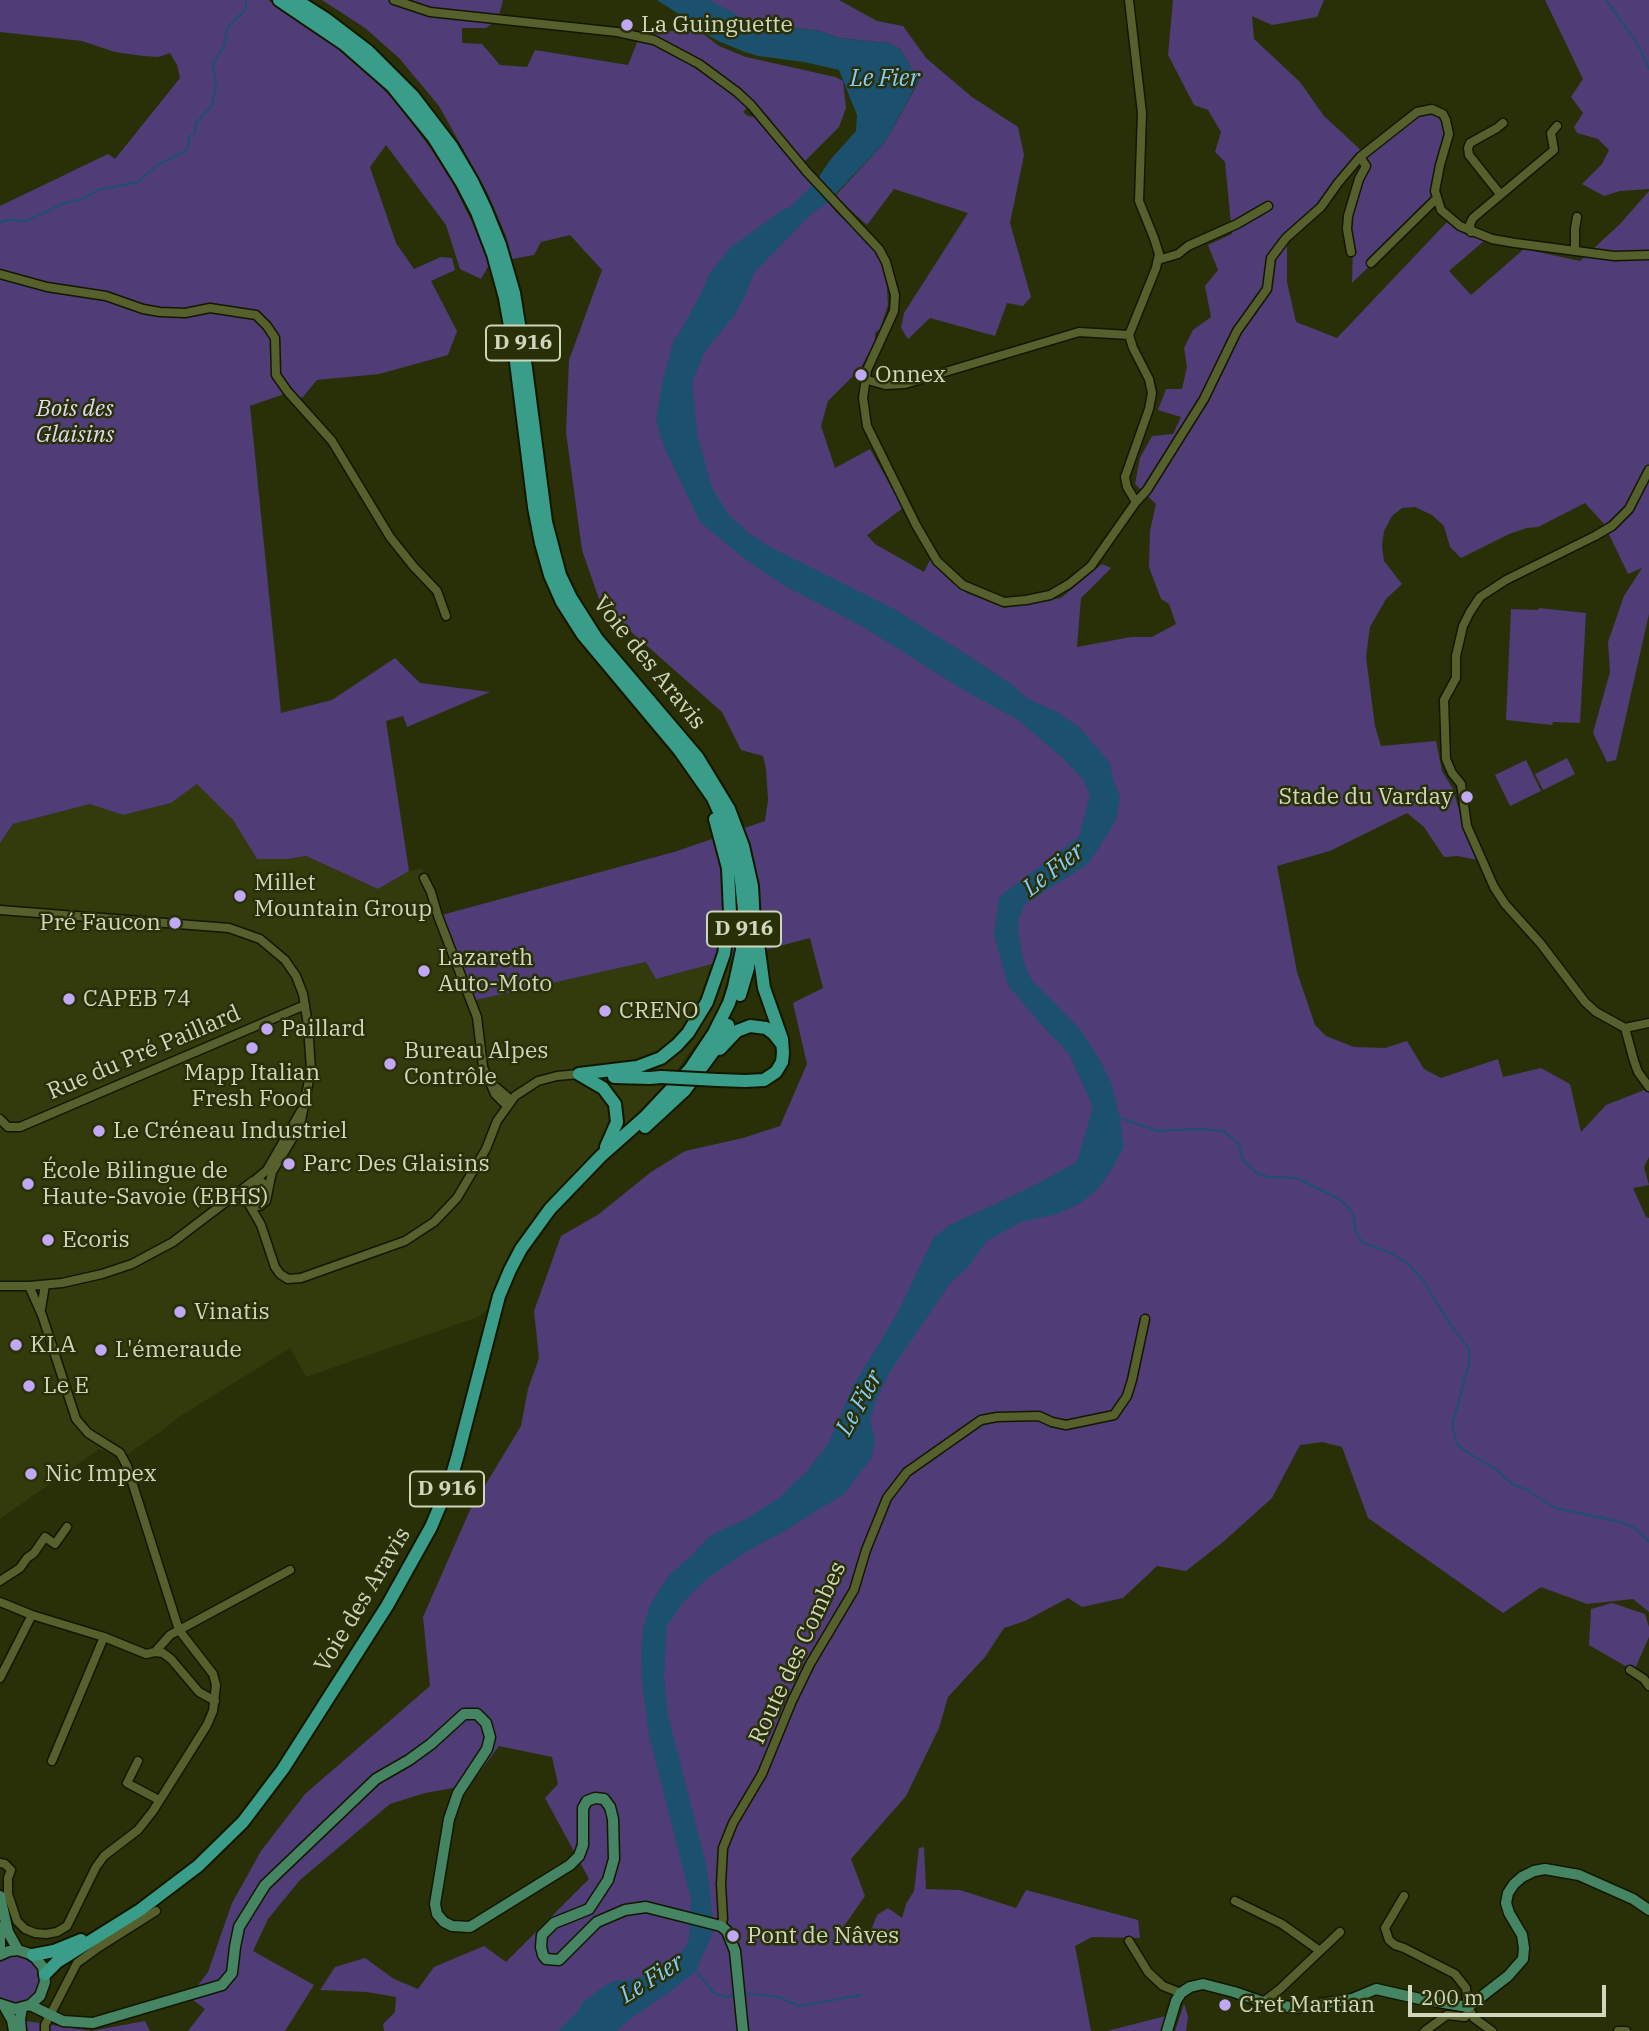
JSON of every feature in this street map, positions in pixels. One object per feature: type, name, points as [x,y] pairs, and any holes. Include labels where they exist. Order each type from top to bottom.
[{"type":"highway","name":"Voie des Aravis","points":[[45,1975],[57,1962],[140,1910],[212,1853],[243,1822],[283,1769],[387,1606],[422,1545],[450,1482],[491,1324],[510,1270],[541,1219],[601,1156],[691,1069],[721,1020],[734,987],[744,933],[742,885],[736,854],[713,798],[686,758],[583,635],[562,602],[551,575],[534,507],[515,354],[505,298],[489,242],[462,184],[434,138],[392,86],[344,44],[279,0]]},
{"type":"highway","name":"Voie des Aravis","points":[[296,0],[348,35],[397,78],[438,128],[475,187],[494,229],[514,293],[546,522],[560,575],[597,639],[677,732],[717,786],[729,809],[748,865],[753,901],[753,938],[744,982],[722,1037],[694,1078],[670,1105],[569,1189]]},
{"type":"highway","points":[[579,1074],[644,1066],[661,1058],[695,1023],[716,980],[728,931],[730,889],[724,849],[712,811],[686,758]]},
{"type":"highway","points":[[579,1074],[754,1081],[767,1078],[776,1072],[782,1062],[783,1046],[764,988],[753,901]]},
{"type":"highway","points":[[694,1078],[744,1027],[754,1025],[766,1028],[783,1046]]},
{"type":"highway","points":[[644,1066],[662,1077]]},
{"type":"highway","points":[[579,1074],[606,1090],[617,1108],[617,1126],[601,1156]]},
{"type":"highway","name":"Voie des Aravis","points":[[33,1955],[54,1951],[107,1929]]},
{"type":"main road","points":[[2,2005],[26,2007],[72,2023],[93,2023],[222,1985],[232,1973],[239,1927],[265,1885],[376,1779],[431,1744],[464,1714],[477,1714],[486,1723],[490,1737],[487,1749],[458,1793],[449,1819],[435,1904],[437,1914],[452,1926],[470,1927],[570,1865],[579,1856],[583,1845],[583,1808],[587,1801],[595,1798],[604,1800],[610,1807],[613,1819],[614,1859],[608,1880],[589,1909],[554,1923],[542,1935],[543,1955],[547,1959],[559,1960],[597,1922],[625,1910],[646,1907],[721,1926],[727,1931],[735,1951],[743,2031]]},
{"type":"main road","points":[[1167,2031],[1181,1993],[1203,1984],[1263,2002],[1295,2008],[1352,1999],[1376,1989],[1468,2007],[1508,1976],[1523,1959],[1522,1935],[1509,1913],[1506,1903],[1508,1893],[1522,1877],[1545,1869],[1579,1875],[1633,1899],[1649,1910]]},
{"type":"main road","points":[[0,1896],[8,1932],[18,1950]]},
{"type":"main road","points":[[0,1927],[0,1954],[18,1950],[33,1955],[45,1975],[40,1996],[26,2007],[21,2031]]},
{"type":"main road","points":[[40,1996],[51,2016]]},
{"type":"main road","points":[[2,2005],[12,2020],[14,2031]]},
{"type":"street","points":[[394,0],[430,12],[617,32],[654,40],[699,64],[737,92],[879,249],[886,262],[895,295],[894,311],[870,360],[864,379],[863,398],[867,426],[916,526],[937,561],[964,585],[1004,602],[1050,594],[1069,584],[1091,566],[1147,490],[1204,398],[1237,331],[1267,289],[1271,258],[1286,238],[1321,208],[1360,157],[1416,112],[1432,109],[1438,111],[1446,120],[1449,134],[1435,191],[1441,210],[1449,219],[1471,232],[1492,239],[1614,256],[1649,255]]},
{"type":"street","points":[[1129,0],[1142,113],[1139,201],[1154,239],[1158,260],[1129,335],[1149,379],[1152,393],[1125,477],[1127,487],[1136,502]]},
{"type":"street","points":[[1500,194],[1469,155],[1468,148],[1470,143],[1503,122]]},
{"type":"street","points":[[1471,232],[1473,218],[1554,150],[1551,133],[1557,126]]},
{"type":"street","points":[[1351,252],[1347,219],[1359,179],[1366,166],[1360,157]]},
{"type":"street","points":[[1371,263],[1436,199]]},
{"type":"street","points":[[1158,260],[1178,254],[1188,246],[1237,225],[1268,206]]},
{"type":"street","points":[[1575,250],[1577,217]]},
{"type":"street","points":[[0,274],[47,287],[106,296],[160,313],[185,313],[210,308],[256,315],[275,338],[276,375],[288,393],[331,441],[390,537],[437,591],[446,616]]},
{"type":"street","points":[[864,379],[885,384],[905,384],[1079,332],[1129,335]]},
{"type":"street","points":[[1649,470],[1629,509],[1612,526],[1506,580],[1480,597],[1463,626],[1456,656],[1456,678],[1444,700],[1446,759],[1461,785],[1467,826],[1494,887],[1511,912],[1558,965],[1586,1002],[1604,1017],[1625,1028],[1649,1023]]},
{"type":"street","points":[[424,878],[477,1017],[483,1068],[495,1094],[509,1103]]},
{"type":"street","points":[[0,910],[237,929],[260,939],[285,960],[299,982],[305,1005],[311,1070],[300,1126],[272,1172],[261,1225]]},
{"type":"street","name":"Rue du Pré Paillard","points":[[0,1119],[8,1127],[20,1128],[305,1005]]},
{"type":"street","points":[[1625,1028],[1638,1072],[1649,1087]]},
{"type":"street","points":[[244,1188],[243,1193],[261,1225],[278,1271],[292,1279],[301,1278],[405,1241],[434,1222],[457,1198],[509,1103],[538,1081],[579,1074]]},
{"type":"street","points":[[0,1286],[45,1285],[102,1275],[132,1264],[173,1242],[199,1225],[267,1170],[304,1105]]},
{"type":"street","points":[[254,1181],[262,1182],[268,1189]]},
{"type":"street","points":[[227,1201],[257,1206],[264,1204]]},
{"type":"street","points":[[42,1315],[41,1301],[45,1285]]},
{"type":"street","points":[[0,1863],[10,1870],[8,1895],[16,1921],[35,1933],[57,1932],[66,1926],[88,1880],[104,1856],[138,1830],[207,1725],[215,1701],[216,1685],[213,1674],[179,1630],[130,1471],[120,1453],[88,1433],[78,1423],[42,1315],[29,1286]]},
{"type":"street","name":"Route des Combes","points":[[721,1926],[723,1849],[733,1823],[762,1774],[810,1664],[854,1590],[866,1550],[887,1498],[907,1472],[981,1420],[1039,1416],[1066,1424],[1114,1415],[1127,1396],[1145,1319]]},
{"type":"street","points":[[0,1581],[20,1568],[46,1537],[55,1544],[68,1527]]},
{"type":"street","points":[[155,1652],[170,1635],[290,1570]]},
{"type":"street","points":[[0,1602],[146,1654],[163,1653],[200,1692],[215,1701]]},
{"type":"street","points":[[0,1678],[32,1615]]},
{"type":"street","points":[[52,1761],[104,1637]]},
{"type":"street","points":[[1630,1670],[1644,1679],[1649,1686]]},
{"type":"street","points":[[138,1761],[127,1783],[159,1800]]},
{"type":"street","points":[[1404,1896],[1385,1928],[1389,1940],[1455,1974],[1466,1988],[1469,2012],[1465,2017],[1447,2015],[1425,2031]]},
{"type":"street","points":[[1235,1902],[1282,1924],[1320,1951]]},
{"type":"street","points":[[45,2031],[45,2025],[77,1963],[156,1911]]},
{"type":"street","points":[[1263,2002],[1340,1932]]},
{"type":"street","points":[[1129,1941],[1148,1972],[1163,1986],[1181,1993]]},
{"type":"street","points":[[1468,2007],[1474,2018],[1492,2031]]},
{"type":"street","points":[[1618,2031],[1626,2031]]},
{"type":"shaded area","points":[[197,784],[233,820],[257,859],[306,856],[378,889],[409,871],[422,868],[476,1000],[646,962],[656,979],[733,959],[728,980],[720,1005],[706,1032],[666,1087],[648,1102],[612,1146],[542,1220],[499,1301],[478,1317],[306,1377],[290,1348],[179,1417],[125,1456],[129,1460],[99,1449],[0,1519],[0,843],[13,824],[90,804],[123,815],[171,803]]},
{"type":"green space","name":"Bois des Glaisins","points":[[0,0],[268,0],[351,57],[396,102],[431,149],[472,222],[489,265],[481,279],[460,269],[446,225],[386,145],[370,167],[396,243],[414,269],[441,257],[452,258],[455,270],[431,281],[457,331],[448,355],[379,374],[317,380],[302,398],[287,393],[250,406],[281,713],[332,700],[395,658],[420,683],[490,692],[407,727],[403,716],[386,721],[409,871],[378,889],[306,856],[257,859],[233,820],[197,784],[171,803],[123,815],[90,804],[13,824],[0,843],[0,206],[108,154],[115,159],[180,78],[170,53],[158,57],[143,56],[115,52],[82,41],[0,32]]},
{"type":"green space","points":[[322,0],[503,0],[498,19],[486,28],[462,28],[462,43],[482,44],[500,65],[527,67],[535,50],[628,65],[638,40],[682,59],[735,95],[748,107],[743,112],[754,117],[838,214],[854,228],[874,251],[884,269],[888,305],[880,329],[875,333],[875,341],[861,368],[828,401],[821,426],[835,468],[870,449],[903,508],[867,535],[875,544],[924,572],[931,558],[945,576],[967,593],[1004,608],[1061,598],[1102,564],[1111,568],[1081,598],[1077,647],[1131,637],[1152,637],[1176,624],[1169,604],[1161,599],[1149,567],[1150,531],[1156,504],[1135,484],[1140,458],[1152,436],[1173,434],[1181,417],[1158,410],[1166,389],[1182,389],[1187,367],[1184,348],[1193,330],[1211,317],[1205,286],[1218,270],[1208,245],[1232,234],[1225,162],[1215,152],[1221,132],[1208,110],[1194,105],[1168,55],[1173,0],[1324,0],[1317,17],[1272,25],[1252,16],[1254,39],[1300,82],[1324,116],[1364,153],[1410,116],[1438,111],[1449,126],[1431,206],[1352,283],[1353,246],[1348,223],[1361,170],[1355,163],[1298,228],[1287,243],[1287,282],[1296,322],[1337,338],[1447,222],[1464,234],[1484,241],[1449,271],[1471,295],[1524,249],[1580,261],[1620,224],[1649,191],[1649,614],[1616,760],[1607,762],[1593,733],[1610,672],[1608,642],[1624,596],[1642,568],[1628,574],[1604,524],[1585,503],[1538,527],[1509,534],[1461,558],[1450,547],[1444,526],[1432,515],[1415,507],[1402,508],[1392,516],[1384,531],[1382,546],[1384,561],[1402,584],[1386,599],[1370,627],[1366,657],[1375,726],[1381,746],[1436,741],[1442,771],[1453,789],[1477,860],[1458,856],[1444,857],[1424,827],[1407,813],[1330,851],[1277,866],[1297,972],[1315,1025],[1326,1036],[1354,1047],[1385,1048],[1407,1041],[1424,1069],[1441,1078],[1498,1059],[1503,1077],[1541,1068],[1570,1084],[1581,1132],[1606,1105],[1647,1089],[1649,1093],[1649,1157],[1644,1167],[1649,1185],[1633,1188],[1646,1217],[1649,1218],[1649,1612],[1633,1599],[1587,1604],[1541,1587],[1503,1613],[1368,1518],[1342,1447],[1322,1442],[1300,1445],[1272,1498],[1186,1571],[1157,1566],[1123,1598],[1082,1607],[1068,1598],[1025,1621],[1004,1628],[985,1657],[948,1697],[939,1728],[906,1796],[851,1859],[865,1896],[842,1929],[870,1933],[877,1915],[888,1908],[902,1918],[914,1891],[919,1848],[924,1847],[926,1889],[960,1890],[1016,1908],[1026,1890],[1138,1920],[1140,1938],[1092,1937],[1075,1946],[1091,2031],[384,2031],[383,2024],[395,2012],[396,1997],[367,1992],[320,1990],[335,1967],[365,1958],[394,1979],[418,1989],[434,1967],[484,1946],[506,1962],[589,1879],[545,1798],[558,1784],[552,1757],[499,1746],[470,1785],[425,1793],[390,1804],[300,1880],[268,1919],[253,1951],[314,1985],[285,2031],[188,2031],[205,2009],[189,1997],[208,1972],[232,1903],[261,1851],[305,1794],[430,1686],[423,1617],[470,1510],[521,1426],[528,1389],[539,1358],[534,1311],[561,1236],[599,1214],[651,1172],[685,1151],[743,1138],[780,1126],[807,1064],[793,1003],[823,988],[810,938],[656,979],[646,962],[476,1000],[438,916],[674,852],[765,821],[768,800],[766,769],[763,756],[741,750],[722,712],[621,623],[599,599],[582,550],[566,432],[569,360],[602,270],[570,235],[541,242],[534,255],[512,259],[506,236],[487,192],[439,106],[399,58],[365,28]]},
{"type":"green space","points":[[695,0],[839,0],[877,21],[903,26],[926,58],[972,97],[1018,127],[1024,155],[1010,223],[1031,297],[1023,306],[1007,303],[995,336],[930,318],[908,339],[901,328],[904,313],[968,213],[894,189],[867,225],[835,196],[885,142],[919,81],[900,49],[888,43],[839,38],[820,31],[748,20],[714,11]]},
{"type":"green space","points":[[1545,0],[1649,0],[1649,189],[1620,191],[1604,196],[1582,184],[1602,164],[1609,150],[1598,139],[1577,133],[1574,127],[1583,113],[1571,97],[1583,79]]},
{"type":"green space","points":[[681,30],[702,33],[719,46],[746,57],[843,81],[846,108],[839,127],[802,164],[782,140],[770,119],[754,102],[654,37],[655,33]]},
{"type":"green space","points":[[1539,608],[1586,613],[1580,723],[1553,722],[1552,725],[1506,720],[1511,609]]},
{"type":"green space","points":[[1567,758],[1575,774],[1543,790],[1535,774]]},
{"type":"green space","points":[[1526,760],[1541,791],[1510,806],[1495,775]]},
{"type":"green space","points":[[1612,1603],[1645,1614],[1649,1637],[1634,1671],[1589,1645],[1591,1609]]},
{"type":"green space","points":[[13,1956],[21,1956],[34,1963],[41,1978],[36,1994],[30,2000],[13,2004],[0,1997],[0,1962]]},
{"type":"green space","points":[[1184,2004],[1188,2016],[1186,2031],[1175,2031]]},
{"type":"green space","points":[[1166,2016],[1163,2031],[1107,2031]]},
{"type":"green space","points":[[26,2021],[91,2031],[28,2031]]},
{"type":"green space","points":[[145,2021],[150,2031],[91,2031]]},
{"type":"water","points":[[657,0],[695,0],[714,11],[769,25],[820,31],[839,38],[888,43],[900,49],[919,80],[885,142],[826,204],[811,214],[754,273],[735,314],[704,353],[692,382],[697,434],[712,488],[729,515],[750,534],[768,546],[894,609],[1011,684],[1028,699],[1057,712],[1080,728],[1110,763],[1120,796],[1117,816],[1111,829],[1088,864],[1025,904],[1018,929],[1023,961],[1031,979],[1078,1027],[1100,1060],[1112,1085],[1124,1146],[1098,1189],[1079,1204],[1057,1214],[1021,1222],[987,1241],[966,1269],[951,1282],[889,1373],[870,1419],[875,1441],[872,1457],[844,1494],[747,1551],[705,1580],[683,1603],[667,1626],[664,1674],[668,1716],[707,1867],[714,1930],[696,1971],[617,2031],[558,2031],[579,2010],[583,2002],[599,1990],[613,1981],[630,1980],[651,1970],[664,1968],[686,1947],[689,1939],[691,1900],[649,1736],[642,1682],[643,1628],[650,1605],[669,1575],[709,1537],[741,1522],[779,1498],[806,1472],[828,1444],[853,1386],[897,1314],[934,1237],[950,1225],[1077,1162],[1093,1107],[1069,1054],[1008,985],[994,935],[999,897],[1079,837],[1090,795],[1084,781],[1064,759],[1018,720],[962,689],[865,628],[785,586],[746,560],[700,522],[664,447],[656,420],[662,383],[675,336],[677,337],[710,273],[730,248],[790,207],[814,184],[831,159],[856,131],[857,115],[839,70],[745,52],[718,41]]},
{"type":"waterway","points":[[0,223],[31,219],[64,203],[83,199],[98,190],[138,182],[157,165],[184,152],[188,148],[189,137],[195,133],[196,123],[211,107],[216,88],[213,63],[224,47],[227,28],[246,9],[246,0]]},
{"type":"waterway","name":"Le Fier","points":[[696,0],[734,20]]},
{"type":"waterway","points":[[1606,0],[1637,43],[1649,69]]},
{"type":"waterway","points":[[1120,1118],[1158,1131],[1223,1131],[1238,1143],[1243,1161],[1257,1173],[1268,1177],[1297,1178],[1339,1199],[1353,1215],[1356,1232],[1362,1242],[1406,1262],[1423,1280],[1469,1349],[1469,1364],[1452,1426],[1457,1444],[1497,1470],[1512,1484],[1555,1508],[1621,1522],[1635,1528],[1649,1542]]},
{"type":"waterway","points":[[696,1971],[714,1993],[726,1997],[733,1995]]},
{"type":"waterway","points":[[744,1993],[778,1997],[799,2006],[861,1995]]},
{"type":"place","name":"La Guinguette","points":[[627,25]]},
{"type":"place","name":"Onnex","points":[[861,375]]},
{"type":"place","name":"Stade du Varday","points":[[1467,797]]},
{"type":"place","name":"Millet Mountain Group","points":[[240,896]]},
{"type":"place","name":"Pré Faucon","points":[[175,923]]},
{"type":"place","name":"Lazareth Auto-Moto","points":[[424,971]]},
{"type":"place","name":"CAPEB 74","points":[[69,999]]},
{"type":"place","name":"CRENO","points":[[605,1011]]},
{"type":"place","name":"Paillard","points":[[267,1029]]},
{"type":"place","name":"Mapp Italian Fresh Food","points":[[252,1048]]},
{"type":"place","name":"Bureau Alpes Contrôle","points":[[390,1064]]},
{"type":"place","name":"Le Créneau Industriel","points":[[99,1131]]},
{"type":"place","name":"Parc Des Glaisins","points":[[289,1164]]},
{"type":"place","name":"École Bilingue de Haute-Savoie (EBHS)","points":[[28,1184]]},
{"type":"place","name":"Ecoris","points":[[48,1240]]},
{"type":"place","name":"Vinatis","points":[[180,1312]]},
{"type":"place","name":"KLA","points":[[16,1345]]},
{"type":"place","name":"L'émeraude","points":[[101,1350]]},
{"type":"place","name":"Le E","points":[[29,1386]]},
{"type":"place","name":"Nic Impex","points":[[31,1474]]},
{"type":"place","name":"Pont de Nâves","points":[[733,1936]]},
{"type":"place","name":"Cret Martian","points":[[1225,2005]]}]
